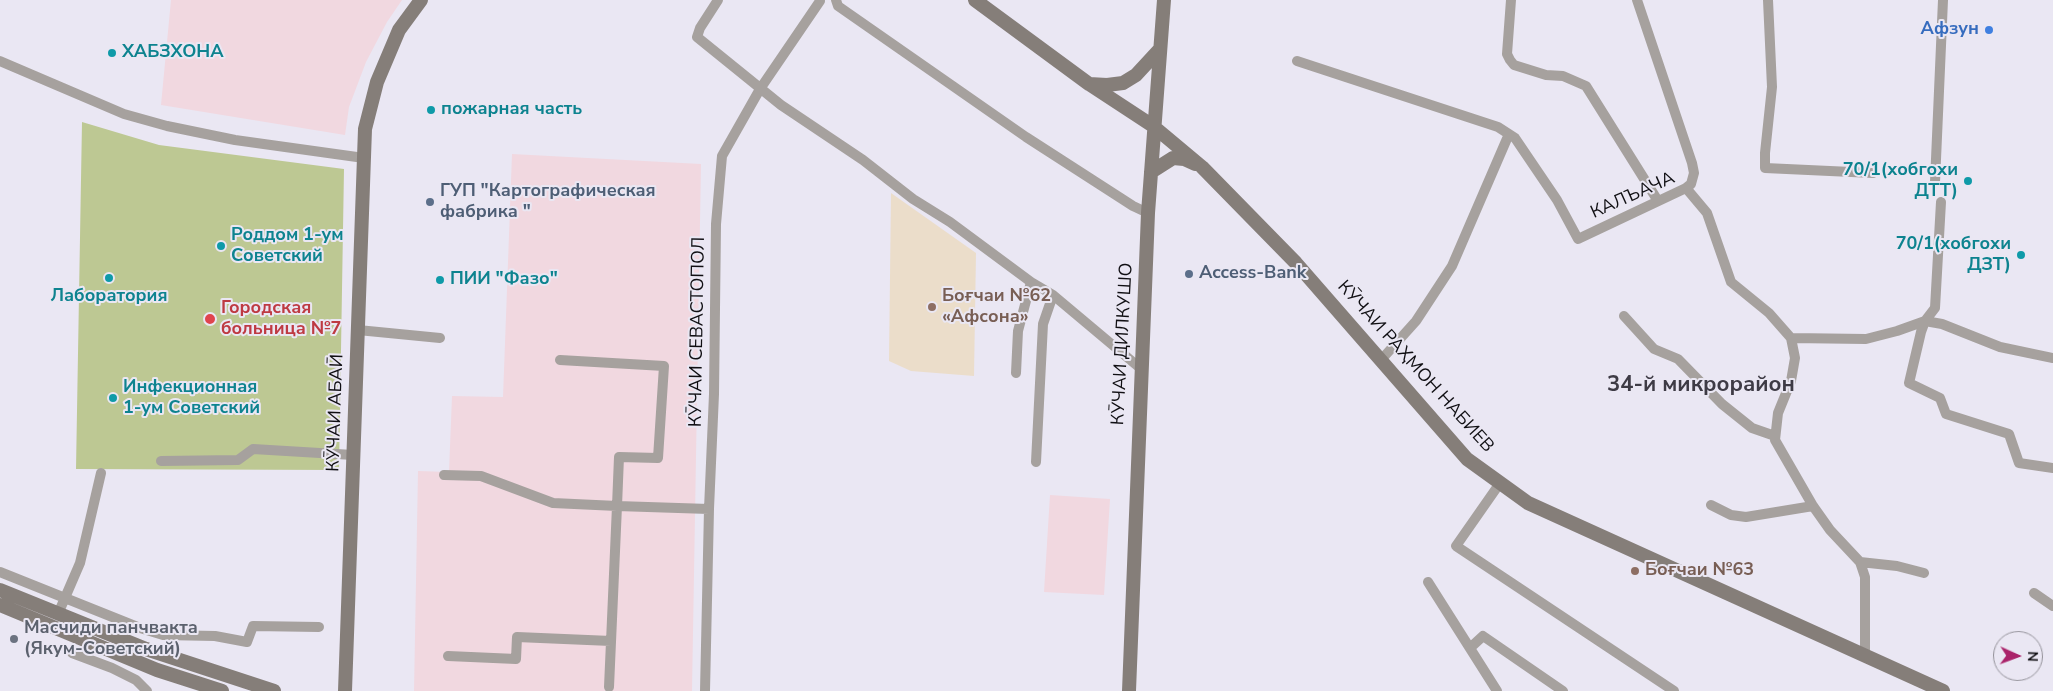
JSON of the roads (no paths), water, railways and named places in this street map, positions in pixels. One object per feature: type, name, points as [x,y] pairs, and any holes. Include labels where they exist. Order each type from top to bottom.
[{"type":"street","name":"КӮЧАИ АБАӢ","points":[[345,691],[365,129],[377,82],[399,30],[421,0]]},
{"type":"street","points":[[718,0],[700,28],[697,37],[760,89],[896,184],[913,199],[950,222],[1031,282],[1053,295],[1140,368]]},
{"type":"street","points":[[836,0],[838,6],[1018,132],[1133,206],[1148,213]]},
{"type":"street","name":"КӮЧАИ РАҲМОН НАБИЕВ","points":[[974,0],[1089,84],[1153,126],[1202,167],[1262,226],[1468,459],[1528,503],[1943,691]]},
{"type":"street","name":"КӮЧАИ ДИЛКУШО","points":[[1129,691],[1140,368],[1153,126],[1164,0]]},
{"type":"street","points":[[1162,24],[1171,0]]},
{"type":"street","points":[[1511,0],[1507,54],[1510,60],[1514,65],[1546,75],[1564,76],[1586,86],[1658,201]]},
{"type":"street","points":[[1636,0],[1692,163],[1694,174],[1691,184],[1686,188]]},
{"type":"street","points":[[1768,0],[1772,88],[1765,168],[1873,173]]},
{"type":"street","points":[[1935,182],[1943,0]]},
{"type":"street","name":"КӮЧАИ СЕВАСТОПОЛ","points":[[705,691],[709,509],[714,394],[716,224],[722,156],[760,89],[820,1]]},
{"type":"street","points":[[1089,84],[1107,85],[1123,83],[1136,75],[1160,50]]},
{"type":"street","name":"КАЛЪАЧА","points":[[1297,61],[1498,127],[1515,138],[1534,163],[1578,239],[1686,188],[1707,213],[1730,282],[1769,313],[1791,338]]},
{"type":"street","points":[[1,63],[124,114],[166,126],[234,140],[364,158]]},
{"type":"street","points":[[1381,360],[1416,321],[1452,266],[1509,134]]},
{"type":"street","points":[[1151,172],[1174,158],[1184,159],[1202,167]]},
{"type":"street","points":[[1941,202],[1935,308],[1925,321],[1909,383],[1940,398],[1946,414],[2008,434],[2019,463],[2053,468]]},
{"type":"street","points":[[1016,373],[1020,322],[1031,282]]},
{"type":"street","points":[[1036,462],[1043,324],[1053,295]]},
{"type":"street","points":[[1624,316],[1654,349],[1678,359],[1722,404],[1752,428],[1775,436]]},
{"type":"street","points":[[1865,655],[1865,577],[1860,562],[1830,530],[1813,506],[1775,440],[1778,413],[1791,381],[1795,358],[1791,338],[1866,339],[1925,321],[1942,324],[2000,347],[2053,358]]},
{"type":"street","points":[[358,330],[440,338]]},
{"type":"street","points":[[560,360],[664,366],[658,458],[619,457],[609,687]]},
{"type":"street","points":[[161,461],[238,460],[253,449],[353,455]]},
{"type":"street","points":[[58,614],[80,563],[101,473]]},
{"type":"street","points":[[444,475],[481,476],[553,503],[709,509]]},
{"type":"street","points":[[1500,483],[1456,546],[1674,691]]},
{"type":"street","points":[[1712,505],[1731,515],[1746,517],[1813,506]]},
{"type":"street","points":[[1860,562],[1897,566],[1924,573]]},
{"type":"street","points":[[0,572],[140,628],[163,635],[215,636],[247,642],[253,626],[319,628]]},
{"type":"street","points":[[1428,582],[1497,691]]},
{"type":"street","points":[[0,590],[146,649],[274,691]]},
{"type":"street","points":[[2034,593],[2053,606]]},
{"type":"street","points":[[0,605],[157,670],[222,691]]},
{"type":"street","points":[[1470,648],[1483,636],[1563,691]]},
{"type":"street","points":[[448,656],[516,659],[517,637],[611,641]]},
{"type":"street","points":[[72,653],[128,676],[147,691]]},
{"type":"place","name":"Афзун","points":[[1989,30]]},
{"type":"place","name":"ХАБЗХОНА","points":[[112,53]]},
{"type":"place","name":"пожарная часть","points":[[431,110]]},
{"type":"place","name":"70/1(хобгохи ДТТ)","points":[[1968,181]]},
{"type":"place","name":"ГУП \"Картографическая фабрика \"","points":[[430,202]]},
{"type":"place","name":"Роддом 1-ум Советский","points":[[221,246]]},
{"type":"place","name":"70/1(хобгохи ДЗТ)","points":[[2021,255]]},
{"type":"place","name":"Access-Bank","points":[[1189,274]]},
{"type":"place","name":"Лаборатория","points":[[109,278]]},
{"type":"place","name":"ПИИ \"Фазо\"","points":[[440,280]]},
{"type":"place","name":"Боғчаи №62 «Афсона»","points":[[932,307]]},
{"type":"place","name":"Городская больница №7","points":[[210,319]]},
{"type":"place","name":"Инфекционная 1-ум Советский","points":[[113,398]]},
{"type":"place","name":"Боғчаи №63","points":[[1635,571]]},
{"type":"place","name":"Масчиди панчвакта (Якум-Советский)","points":[[14,639]]},
{"type":"district","name":"34-й микрорайон","points":[[1701,386]]}]
